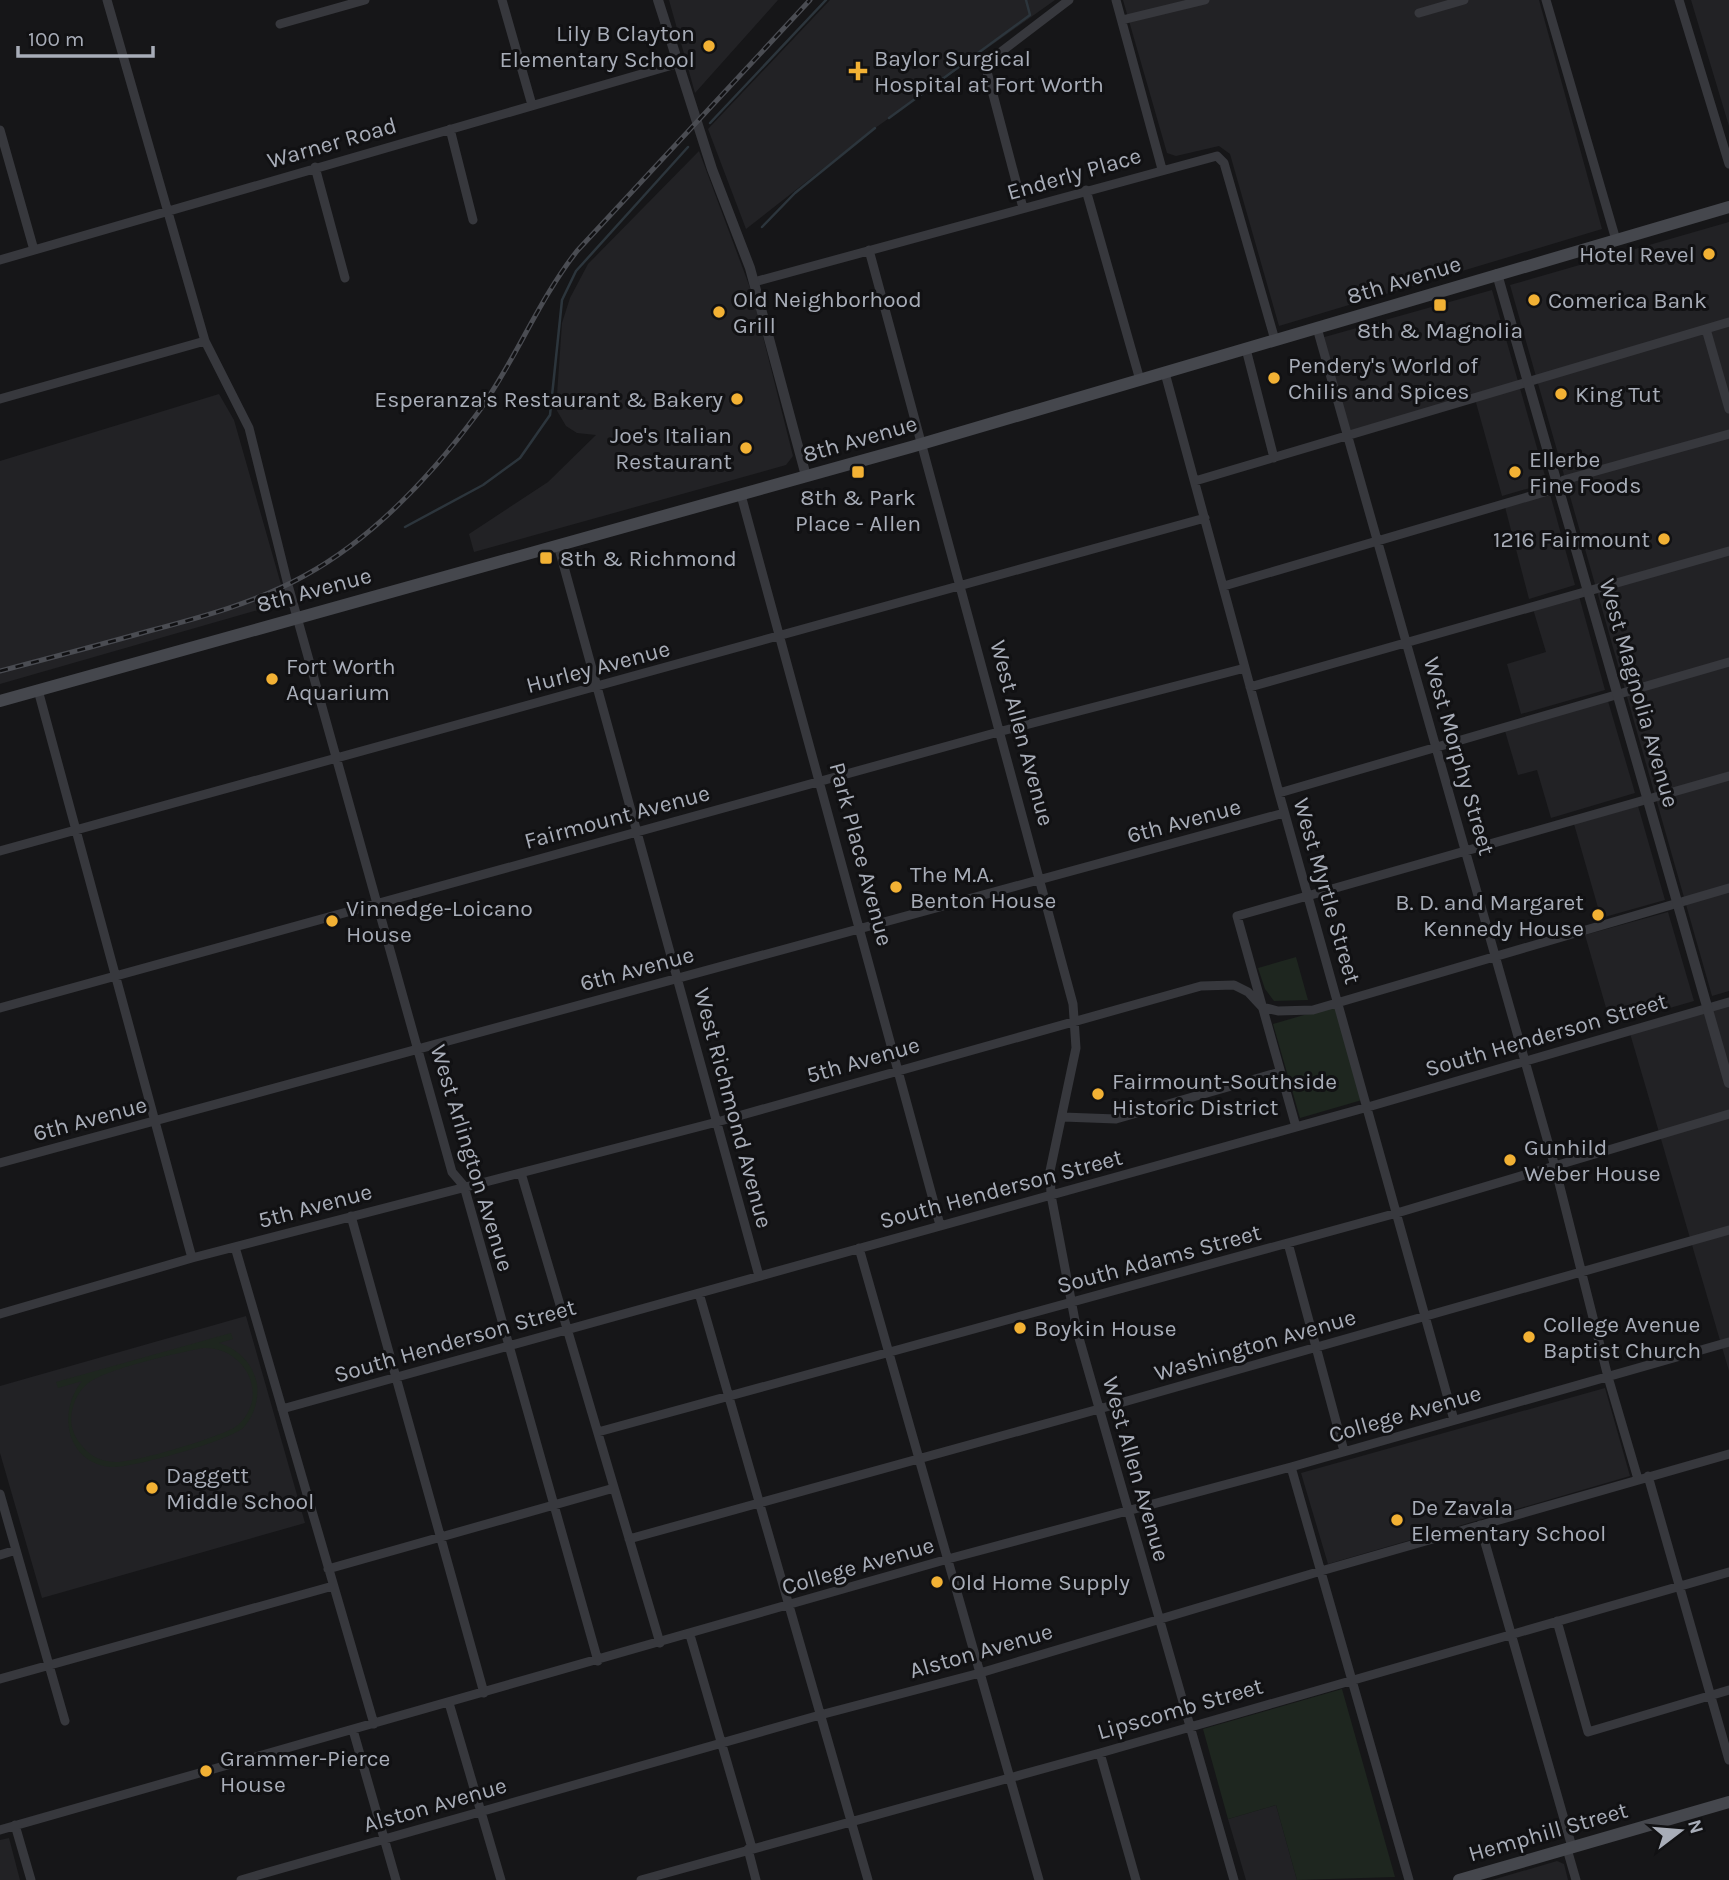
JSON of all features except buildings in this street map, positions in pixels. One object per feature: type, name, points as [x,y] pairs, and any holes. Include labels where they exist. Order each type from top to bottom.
[{"type":"main road","name":"8th Avenue","points":[[0,701],[923,443],[1729,207]]},
{"type":"main road","name":"Hemphill Street","points":[[1459,1880],[1729,1802]]},
{"type":"street","name":"West Arlington Avenue","points":[[107,0],[205,341],[249,428],[288,585],[417,1049],[452,1172],[464,1186],[598,1661]]},
{"type":"street","points":[[280,24],[365,0]]},
{"type":"street","points":[[502,0],[532,105]]},
{"type":"street","points":[[658,0],[680,77],[754,282],[806,476]]},
{"type":"street","points":[[1023,208],[985,64],[1069,0]]},
{"type":"street","points":[[1116,0],[1162,169]]},
{"type":"street","points":[[1122,20],[1183,1],[1205,0]]},
{"type":"street","points":[[1419,13],[1464,0]]},
{"type":"street","points":[[1546,0],[1616,240]]},
{"type":"street","points":[[1679,0],[1729,164]]},
{"type":"street","name":"Warner Road","points":[[0,260],[676,64]]},
{"type":"street","points":[[450,129],[473,219]]},
{"type":"street","points":[[0,130],[34,250]]},
{"type":"street","name":"Enderly Place","points":[[754,282],[1210,156],[1221,158],[1224,163],[1275,340]]},
{"type":"street","points":[[315,167],[345,278]]},
{"type":"street","points":[[1086,190],[1140,380]]},
{"type":"street","name":"West Allen Avenue","points":[[869,250],[1002,731],[1073,1004],[1076,1048],[1051,1171],[1051,1195],[1071,1303],[1099,1409],[1234,1880]]},
{"type":"street","name":"West Magnolia Avenue","points":[[1497,274],[1729,1083]]},
{"type":"street","points":[[1195,481],[1729,322]]},
{"type":"street","name":"West Morphy Street","points":[[1317,328],[1555,1167],[1608,1377],[1638,1479]]},
{"type":"street","points":[[1706,328],[1729,409]]},
{"type":"street","points":[[0,400],[205,341]]},
{"type":"street","points":[[1246,349],[1274,458]]},
{"type":"street","name":"West Myrtle Street","points":[[1165,373],[1284,813],[1454,1420]]},
{"type":"street","points":[[1224,586],[1558,488],[1564,480],[1729,434]]},
{"type":"street","name":"Park Place Avenue","points":[[741,495],[940,1225]]},
{"type":"street","name":"Hurley Avenue","points":[[0,851],[1205,518]]},
{"type":"street","name":"West Richmond Avenue","points":[[558,545],[759,1276]]},
{"type":"street","points":[[1250,687],[1729,551]]},
{"type":"street","points":[[1279,793],[1729,662]]},
{"type":"street","name":"Fairmount Avenue","points":[[0,1008],[1002,731],[1245,668]]},
{"type":"street","points":[[38,690],[192,1258]]},
{"type":"street","points":[[1296,1127],[1237,916],[1729,776]]},
{"type":"street","name":"6th Avenue","points":[[0,1163],[1284,813]]},
{"type":"street","points":[[1262,1007],[1294,1012],[1339,1002],[1729,888]]},
{"type":"street","name":"5th Avenue","points":[[0,1314],[192,1258],[717,1122],[1201,986],[1234,985],[1248,992],[1262,1007]]},
{"type":"street","name":"South Henderson Street","points":[[282,1409],[1368,1107],[1729,1002]]},
{"type":"street","points":[[1063,1117],[1116,1119],[1280,1072]]},
{"type":"street","name":"South Adams Street","points":[[598,1433],[1397,1213],[1729,1114]]},
{"type":"street","points":[[521,1173],[660,1643]]},
{"type":"street","points":[[351,1216],[484,1693]]},
{"type":"street","name":"Washington Avenue","points":[[629,1539],[1729,1230]]},
{"type":"street","points":[[1288,1243],[1344,1451]]},
{"type":"street","points":[[235,1247],[374,1724]]},
{"type":"street","points":[[859,1248],[1039,1880]]},
{"type":"street","points":[[699,1293],[867,1880]]},
{"type":"street","name":"College Avenue","points":[[0,1830],[690,1635],[948,1559],[1291,1466],[1729,1342]]},
{"type":"street","name":"Alston Avenue","points":[[241,1880],[820,1715],[980,1673],[1321,1571],[1729,1454]]},
{"type":"street","points":[[1291,1466],[1409,1880]]},
{"type":"street","points":[[1648,1476],[1729,1760]]},
{"type":"street","points":[[328,1569],[614,1488]]},
{"type":"street","points":[[0,1494],[65,1721]]},
{"type":"street","points":[[1480,1525],[1570,1848],[1576,1880]]},
{"type":"street","points":[[0,1555],[16,1550]]},
{"type":"street","name":"Lipscomb Street","points":[[640,1880],[1100,1753],[1729,1572]]},
{"type":"street","points":[[0,1679],[333,1586]]},
{"type":"street","points":[[1557,1621],[1588,1732],[1729,1690]]},
{"type":"street","points":[[690,1635],[722,1743],[756,1880]]},
{"type":"street","points":[[449,1703],[501,1880]]},
{"type":"street","points":[[353,1730],[396,1880]]},
{"type":"street","points":[[1100,1753],[1136,1880]]},
{"type":"street","points":[[15,1825],[31,1880]]},
{"type":"shaded area","name":"Lily B Clayton Elementary School","points":[[669,0],[778,0],[695,93]]},
{"type":"shaded area","name":"Baylor Surgical Hospital at Fort Worth","points":[[830,0],[1055,0],[871,131],[746,229],[708,129]]},
{"type":"shaded area","points":[[1123,0],[1539,0],[1602,229],[1279,326],[1230,154],[1219,146],[1176,156],[1167,153]]},
{"type":"shaded area","points":[[1691,0],[1729,0],[1729,126]]},
{"type":"shaded area","points":[[699,151],[752,293],[793,456],[786,465],[474,552],[469,534],[548,482],[596,435],[577,433],[566,426],[556,409],[562,323],[570,298],[588,264]]},
{"type":"shaded area","points":[[1729,222],[1729,991],[1712,996],[1510,285]]},
{"type":"shaded area","points":[[1492,290],[1547,483],[1502,496],[1475,399],[1348,436],[1321,338]]},
{"type":"shaded area","points":[[219,394],[234,420],[286,602],[0,684],[0,461]]},
{"type":"shaded area","points":[[1550,494],[1575,585],[1529,599],[1505,507]]},
{"type":"shaded area","points":[[1579,596],[1605,690],[1521,714],[1507,664],[1546,652],[1533,609]]},
{"type":"shaded area","points":[[1608,701],[1635,793],[1551,818],[1537,770],[1518,775],[1505,731]]},
{"type":"shaded area","points":[[1638,806],[1665,900],[1601,918],[1574,824]]},
{"type":"shaded area","points":[[1668,912],[1694,1001],[1611,1025],[1585,935]]},
{"type":"shaded area","points":[[1296,957],[1308,1000],[1274,1001],[1265,989],[1258,968]]},
{"type":"shaded area","points":[[1729,1004],[1729,1371],[1629,1030]]},
{"type":"shaded area","points":[[1335,1006],[1362,1100],[1300,1118],[1273,1024]]},
{"type":"shaded area","name":"Daggett Middle School","points":[[246,1316],[305,1523],[42,1598],[0,1453],[0,1386]]},
{"type":"shaded area","points":[[231,1333],[233,1339],[219,1343],[238,1353],[248,1363],[255,1376],[257,1396],[250,1418],[243,1428],[234,1433],[200,1447],[157,1459],[110,1467],[95,1463],[84,1456],[75,1446],[70,1434],[70,1407],[74,1393],[82,1381],[58,1388],[56,1382]],"holes":[[[203,1348],[218,1350],[241,1364],[252,1387],[248,1413],[238,1425],[199,1442],[126,1461],[111,1462],[98,1458],[86,1451],[78,1441],[72,1426],[72,1408],[80,1392],[95,1379],[159,1358]]]},
{"type":"shaded area","name":"De Zavala Elementary School","points":[[1605,1388],[1630,1476],[1328,1564],[1301,1473]]},
{"type":"shaded area","points":[[1342,1689],[1395,1877],[1297,1880],[1276,1805],[1228,1819],[1203,1729]]},
{"type":"shaded area","points":[[1276,1805],[1297,1880],[1246,1880],[1228,1819]]},
{"type":"shaded area","points":[[9,1838],[20,1880],[0,1880],[0,1840]]},
{"type":"shaded area","points":[[1557,1861],[1564,1864],[1568,1880],[1492,1880]]},
{"type":"waterway","points":[[710,123],[826,0]]},
{"type":"waterway","points":[[889,118],[1030,15],[1026,0]]},
{"type":"waterway","points":[[762,227],[795,193],[875,128]]},
{"type":"waterway","points":[[405,527],[483,485],[520,458],[550,415],[562,300],[576,271],[688,147]]},
{"type":"railway","points":[[0,671],[247,602],[304,576],[329,561],[376,525],[420,483],[477,414],[577,251],[810,0]]},
{"type":"place","name":"Lily B Clayton Elementary School","points":[[709,46]]},
{"type":"place","name":"Baylor Surgical Hospital at Fort Worth","points":[[858,71]]},
{"type":"place","name":"Hotel Revel","points":[[1709,254]]},
{"type":"place","name":"Comerica Bank","points":[[1534,300]]},
{"type":"place","name":"8th & Magnolia","points":[[1440,305]]},
{"type":"place","name":"Old Neighborhood Grill","points":[[719,312]]},
{"type":"place","name":"Pendery's World of Chilis and Spices","points":[[1274,378]]},
{"type":"place","name":"King Tut","points":[[1561,394]]},
{"type":"place","name":"Esperanza's Restaurant & Bakery","points":[[737,399]]},
{"type":"place","name":"Joe's Italian Restaurant","points":[[746,448]]},
{"type":"place","name":"8th & Park Place - Allen","points":[[858,472]]},
{"type":"place","name":"Ellerbe Fine Foods","points":[[1515,472]]},
{"type":"place","name":"1216 Fairmount","points":[[1664,539]]},
{"type":"place","name":"8th & Richmond","points":[[546,558]]},
{"type":"place","name":"Fort Worth Aquarium","points":[[272,679]]},
{"type":"place","name":"The M.A. Benton House","points":[[896,887]]},
{"type":"place","name":"B. D. and Margaret Kennedy House","points":[[1598,915]]},
{"type":"place","name":"Vinnedge-Loicano House","points":[[332,921]]},
{"type":"place","name":"Fairmount-Southside Historic District","points":[[1098,1094]]},
{"type":"place","name":"Gunhild Weber House","points":[[1510,1160]]},
{"type":"place","name":"Boykin House","points":[[1020,1328]]},
{"type":"place","name":"College Avenue Baptist Church","points":[[1529,1337]]},
{"type":"place","name":"Daggett Middle School","points":[[152,1488]]},
{"type":"place","name":"De Zavala Elementary School","points":[[1397,1520]]},
{"type":"place","name":"Old Home Supply","points":[[937,1582]]},
{"type":"place","name":"Grammer-Pierce House","points":[[206,1771]]}]
